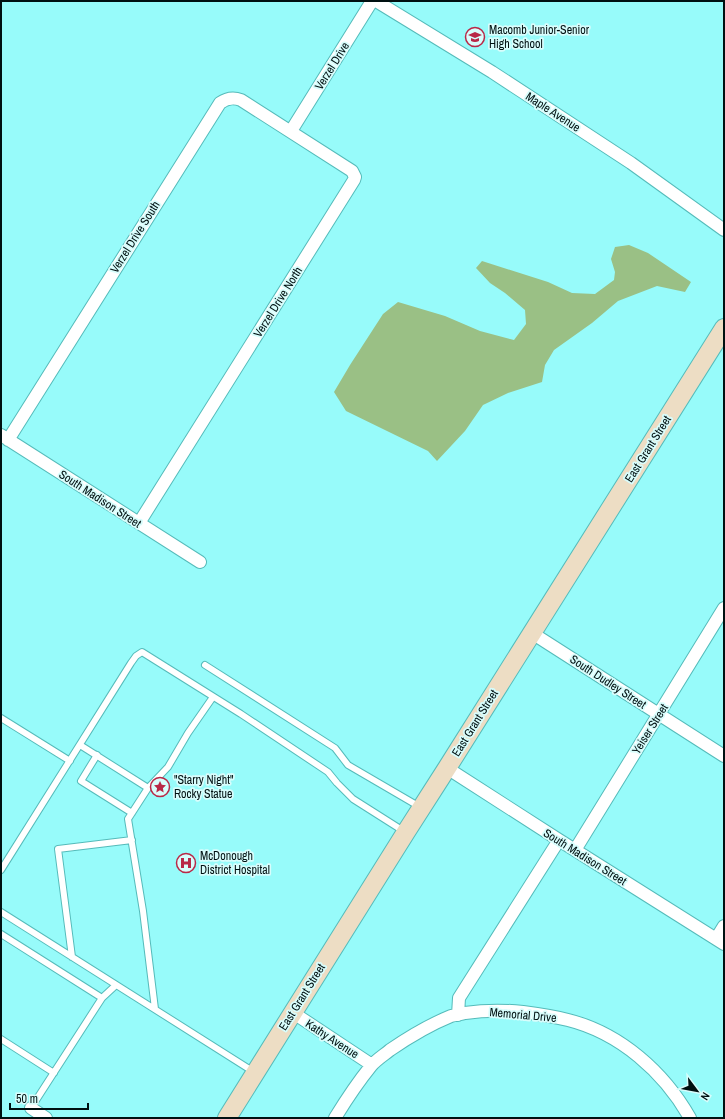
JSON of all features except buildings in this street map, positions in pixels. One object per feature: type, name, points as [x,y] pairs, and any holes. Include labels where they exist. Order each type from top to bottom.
[{"type":"main road","name":"East Grant Street","points":[[227,1118],[292,1012],[724,328]]},
{"type":"street","name":"Verzel Drive","points":[[291,131],[372,1]]},
{"type":"street","name":"Maple Avenue","points":[[376,1],[492,72],[631,163],[724,230]]},
{"type":"street","name":"Verzel Drive South","points":[[5,438],[220,102],[228,98],[237,98],[291,131]]},
{"type":"street","name":"Verzel Drive North","points":[[139,523],[354,180],[355,177],[352,171],[291,131]]},
{"type":"street","name":"South Madison Street","points":[[5,438],[200,562]]},
{"type":"street","name":"Yeiser Street","points":[[575,850],[724,608]]},
{"type":"street","name":"South Dudley Street","points":[[532,633],[724,756]]},
{"type":"street","name":"South Madison Street","points":[[447,768],[720,942]]},
{"type":"street","points":[[458,1015],[459,998],[558,840]]},
{"type":"street","points":[[720,942],[724,926]]},
{"type":"street","name":"Memorial Drive","points":[[335,1118],[348,1097],[372,1065],[399,1044],[414,1034],[452,1016],[494,1010],[555,1016],[583,1024],[614,1040],[629,1049],[645,1062],[674,1094],[690,1118]]},
{"type":"street","name":"Kathy Avenue","points":[[292,1012],[372,1065]]},
{"type":"street","points":[[31,1108],[46,1118]]},
{"type":"lane","points":[[1,870],[131,663],[136,656],[142,652],[328,772],[353,799],[406,832]]},
{"type":"lane","points":[[204,665],[335,748],[348,765],[421,808]]},
{"type":"lane","points":[[154,1009],[143,911],[128,818],[148,788],[168,767],[188,733],[213,697]]},
{"type":"lane","points":[[1,718],[70,761]]},
{"type":"lane","points":[[80,744],[148,788]]},
{"type":"lane","points":[[97,755],[81,781],[132,814]]},
{"type":"lane","points":[[72,957],[58,849],[132,840]]},
{"type":"lane","points":[[1,912],[255,1073]]},
{"type":"lane","points":[[1,934],[102,998]]},
{"type":"lane","points":[[31,1108],[102,998],[116,985]]},
{"type":"lane","points":[[1,1039],[54,1073]]},
{"type":"green space","points":[[629,245],[648,253],[691,282],[685,292],[657,286],[618,301],[592,323],[554,350],[545,365],[542,382],[508,393],[483,405],[465,431],[437,461],[428,451],[346,411],[334,392],[383,314],[398,302],[445,316],[480,331],[514,340],[526,324],[525,310],[505,293],[490,283],[476,268],[482,261],[548,282],[572,293],[595,294],[614,280],[615,272],[611,259],[615,247]]},
{"type":"place","name":"Macomb Junior-Senior High School","points":[[475,37]]},
{"type":"place","name":"\"Starry Night\" Rocky Statue","points":[[160,787]]},
{"type":"place","name":"McDonough District Hospital","points":[[186,863]]}]
